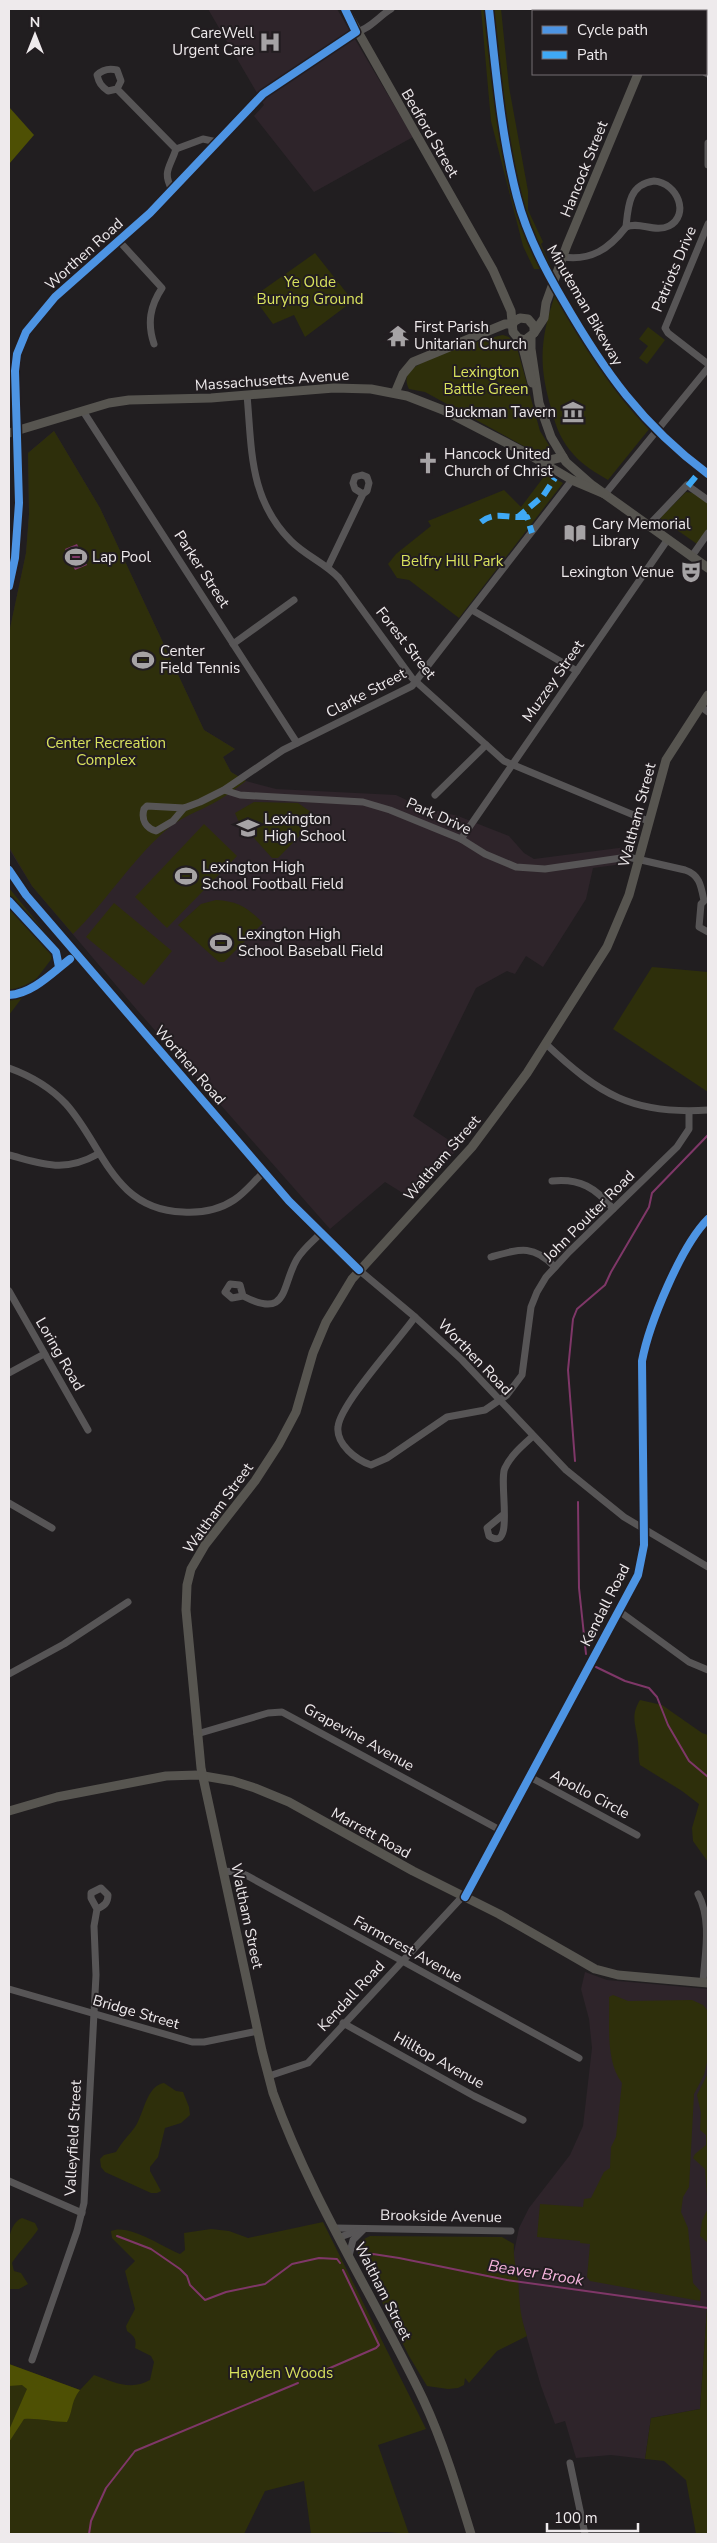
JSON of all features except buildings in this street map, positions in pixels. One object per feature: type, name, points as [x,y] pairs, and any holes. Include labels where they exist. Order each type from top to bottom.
[{"type":"main road","name":"Bedford Street","points":[[345,9],[356,32],[493,270],[510,308],[513,326]]},
{"type":"main road","name":"Worthen Road","points":[[9,586],[15,558],[13,531],[19,503],[12,432],[12,368],[26,332],[40,313],[172,190],[263,94],[356,32]]},
{"type":"main road","name":"Hancock Street","points":[[533,335],[544,318],[546,303],[563,257],[638,75]]},
{"type":"main road","name":"Bedford Street","points":[[493,270],[503,283],[516,311],[534,326],[533,335]]},
{"type":"main road","name":"Hancock Street","points":[[526,318],[540,312],[546,303]]},
{"type":"main road","points":[[395,393],[403,374],[414,362],[497,329],[505,324],[513,326],[526,318]]},
{"type":"main road","points":[[513,326],[521,340],[530,378],[548,430],[563,458],[577,473],[708,568]]},
{"type":"main road","points":[[521,340],[533,335],[537,394]]},
{"type":"main road","name":"Massachusetts Avenue","points":[[12,432],[109,403],[129,400],[247,395],[343,388],[395,393],[418,399],[452,414],[528,454]]},
{"type":"main road","points":[[528,454],[550,460],[563,458]]},
{"type":"main road","points":[[528,454],[572,480],[605,494]]},
{"type":"main road","name":"Waltham Street","points":[[471,2534],[444,2449],[423,2400],[287,2130],[269,2076],[202,1775],[186,1608],[191,1569],[204,1545],[253,1483],[279,1444],[296,1412],[313,1352],[326,1322],[359,1270],[472,1147],[515,1091],[616,931],[629,895],[666,760],[704,709],[708,695]]},
{"type":"main road","name":"Worthen Road","points":[[9,870],[36,908],[264,1172],[321,1233],[359,1270]]},
{"type":"main road","name":"Marrett Road","points":[[9,1812],[57,1797],[178,1774],[202,1775],[244,1784],[278,1797],[413,1872],[464,1896],[598,1970],[618,1975],[706,1982]]},
{"type":"street","points":[[356,32],[367,28],[380,15],[391,9]]},
{"type":"street","points":[[117,88],[176,149]]},
{"type":"street","points":[[172,190],[166,177],[166,170],[176,149],[203,139],[217,142]]},
{"type":"street","points":[[708,143],[708,164]]},
{"type":"street","points":[[563,257],[580,258],[597,254],[616,239],[626,227],[631,195],[637,187],[654,181],[663,182],[673,189],[679,200],[678,211],[674,221],[669,226],[660,228],[630,225],[626,227]]},
{"type":"street","name":"Patriots Drive","points":[[708,224],[665,328],[668,333],[708,366]]},
{"type":"street","points":[[119,241],[162,288],[152,302],[150,314],[154,344]]},
{"type":"street","points":[[605,494],[708,366]]},
{"type":"street","name":"Forest Street","points":[[247,395],[253,464],[262,501],[275,522],[291,541],[328,567],[344,585],[417,682],[486,745],[512,765],[648,822]]},
{"type":"street","name":"Parker Street","points":[[84,410],[297,743]]},
{"type":"street","name":"Clarke Street","points":[[184,808],[147,806],[144,809],[143,818],[148,827],[156,831],[173,821],[184,808],[224,790],[283,750],[401,693],[417,682],[572,480]]},
{"type":"street","points":[[649,525],[687,485],[708,500]]},
{"type":"street","points":[[328,567],[363,494]]},
{"type":"street","points":[[692,556],[708,534]]},
{"type":"street","name":"Muzzey Street","points":[[461,839],[668,540]]},
{"type":"street","points":[[233,644],[294,600]]},
{"type":"street","points":[[472,610],[577,671]]},
{"type":"street","points":[[434,796],[486,745]]},
{"type":"street","name":"Park Drive","points":[[224,790],[240,795],[363,802],[390,810],[461,839],[485,854],[516,867],[545,869],[618,857],[638,859],[693,873],[700,882],[706,901]]},
{"type":"street","points":[[706,901],[701,904],[699,927],[708,932]]},
{"type":"street","points":[[546,1044],[584,1079],[608,1094],[648,1108],[689,1112],[708,1110]]},
{"type":"street","points":[[9,1068],[28,1075],[56,1094],[81,1125],[115,1178],[131,1193],[160,1209],[177,1212],[204,1211],[224,1205],[235,1200],[264,1172]]},
{"type":"street","name":"John Poulter Road","points":[[500,1401],[517,1383],[522,1374],[531,1307],[537,1292],[555,1267],[684,1139],[688,1129],[689,1112]]},
{"type":"street","points":[[9,1155],[47,1165],[69,1166],[84,1162],[98,1154]]},
{"type":"street","points":[[552,1181],[567,1179],[592,1187],[613,1209]]},
{"type":"street","name":"Kendall Road","points":[[269,2076],[308,2063],[343,2023],[464,1896],[638,1575],[643,1558],[644,1529],[642,1361],[648,1335],[677,1267],[688,1245],[708,1219]]},
{"type":"street","points":[[243,1296],[262,1303],[271,1304],[278,1300],[288,1285],[297,1259],[321,1233]]},
{"type":"street","points":[[492,1257],[519,1250],[528,1250],[541,1254],[555,1267]]},
{"type":"street","name":"Worthen Road","points":[[359,1270],[462,1360],[566,1470],[644,1529],[708,1567]]},
{"type":"street","name":"Loring Road","points":[[9,1292],[88,1430]]},
{"type":"street","points":[[415,1317],[368,1377],[343,1413],[338,1426],[338,1438],[349,1451],[363,1462],[371,1465],[387,1458],[447,1418],[485,1410],[500,1401]]},
{"type":"street","points":[[9,1373],[44,1354]]},
{"type":"street","points":[[504,1514],[504,1469],[533,1436]]},
{"type":"street","points":[[9,1503],[52,1528]]},
{"type":"street","points":[[9,1674],[64,1644],[128,1602]]},
{"type":"street","points":[[619,1611],[689,1662],[708,1670]]},
{"type":"street","name":"Grapevine Avenue","points":[[198,1734],[268,1713],[282,1712],[500,1830]]},
{"type":"street","name":"Apollo Circle","points":[[530,1777],[637,1835]]},
{"type":"street","name":"Farmcrest Avenue","points":[[223,1871],[246,1875],[579,2058]]},
{"type":"street","points":[[698,1894],[704,1906],[706,1918],[706,1982]]},
{"type":"street","name":"Valleyfield Street","points":[[32,2360],[82,2213],[87,2161],[96,1949],[94,1926],[97,1909]]},
{"type":"street","name":"Bridge Street","points":[[9,1989],[192,2042],[204,2042],[258,2030]]},
{"type":"street","name":"Hilltop Avenue","points":[[343,2023],[523,2120]]},
{"type":"street","points":[[9,2181],[82,2213]]},
{"type":"street","name":"Brookside Avenue","points":[[335,2228],[511,2231]]},
{"type":"street","points":[[349,2256],[353,2240],[367,2228]]},
{"type":"street","name":"Brookside Avenue","points":[[340,2238],[367,2228]]},
{"type":"street","points":[[570,2463],[586,2534]]},
{"type":"shaded area","points":[[208,9],[337,9],[413,137],[314,192],[254,116],[264,105]]},
{"type":"shaded area","points":[[9,107],[34,135],[9,164]]},
{"type":"shaded area","name":"Lexington High School","points":[[54,431],[100,508],[204,730],[235,749],[223,757],[231,772],[246,781],[276,789],[396,795],[421,807],[458,816],[509,836],[524,853],[534,859],[634,846],[630,863],[593,868],[586,899],[543,967],[526,956],[515,974],[507,971],[476,988],[413,1116],[459,1147],[414,1200],[385,1182],[330,1229],[137,1010],[32,886],[9,849],[9,633],[26,553],[29,514],[28,453]]},
{"type":"shaded area","name":"Lap Pool","points":[[77,544],[87,565],[75,570],[65,549]]},
{"type":"shaded area","points":[[585,1972],[607,1980],[708,1989],[708,2294],[700,2409],[651,2418],[645,2459],[611,2455],[576,2458],[565,2421],[555,2424],[541,2386],[518,2307],[518,2280],[513,2257],[519,2228],[529,2208],[570,2155],[583,2126],[592,2048],[589,2019],[581,1989]]},
{"type":"shaded area","points":[[9,2364],[80,2390],[67,2422],[24,2419],[9,2442],[9,2430],[27,2389],[22,2385],[9,2386]]},
{"type":"green space","points":[[481,9],[501,9],[509,87],[528,191],[528,210],[543,242],[541,244],[559,285],[620,381],[666,434],[708,469],[708,474],[650,428],[608,480],[578,459],[566,445],[560,434],[547,395],[543,366],[546,325],[555,295],[540,269],[534,269],[523,246],[491,121]]},
{"type":"green space","name":"Ye Olde Burying Ground","points":[[315,253],[353,301],[305,337],[294,315],[273,324],[253,297]]},
{"type":"green space","points":[[648,327],[665,340],[647,364],[639,358],[648,346],[639,339]]},
{"type":"green space","name":"Lexington Battle Green","points":[[503,335],[509,337],[517,348],[540,431],[550,447],[551,456],[531,450],[425,392],[409,389],[408,387],[407,376],[416,366],[454,350]]},
{"type":"green space","name":"Center Recreation Complex","points":[[54,431],[100,508],[204,730],[235,749],[223,757],[231,772],[246,781],[218,801],[180,820],[165,831],[140,856],[73,934],[32,886],[9,847],[9,633],[26,553],[29,514],[28,453]]},
{"type":"green space","name":"Belfry Hill Park","points":[[546,474],[563,483],[459,618],[409,580],[397,578],[388,564],[396,554],[431,526],[428,521],[504,490],[521,507]]},
{"type":"green space","points":[[686,492],[693,493],[708,502],[708,528],[697,544],[660,518]]},
{"type":"green space","points":[[254,802],[298,803],[318,817],[278,858],[272,858],[238,820],[235,813]]},
{"type":"green space","name":"Lexington High School Football Field","points":[[204,824],[237,856],[167,928],[135,897]]},
{"type":"green space","points":[[9,888],[59,949],[9,1015]]},
{"type":"green space","name":"Lexington High School Baseball Field","points":[[216,900],[242,906],[263,923],[224,962],[219,962],[178,925],[201,904]]},
{"type":"green space","points":[[114,903],[172,951],[144,985],[86,937]]},
{"type":"green space","points":[[652,967],[708,972],[708,1092],[613,1029]]},
{"type":"green space","points":[[640,1700],[662,1705],[702,1733],[708,1735],[708,1862],[693,1841],[692,1828],[699,1804],[640,1765],[634,1716]]},
{"type":"green space","points":[[613,1995],[628,2001],[692,2000],[703,2005],[707,2010],[708,2058],[704,2075],[694,2094],[689,2187],[683,2197],[681,2212],[688,2228],[693,2283],[701,2292],[700,2301],[590,2281],[587,2277],[590,2244],[580,2243],[580,2241],[537,2237],[540,2204],[583,2207],[584,2199],[591,2198],[604,2172],[610,2168],[611,2147],[616,2137],[622,2083],[613,2064],[611,2053],[609,1997]]},
{"type":"green space","points":[[708,2073],[708,2208],[705,2169],[693,2158],[706,2145],[706,2135],[700,2130],[701,2113],[697,2095]]},
{"type":"green space","points":[[164,2083],[176,2091],[183,2092],[190,2115],[181,2123],[165,2128],[158,2157],[150,2167],[150,2171],[161,2191],[151,2193],[105,2172],[101,2167],[100,2159],[104,2155],[116,2152],[138,2122],[153,2089]]},
{"type":"green space","points":[[708,2208],[708,2243],[700,2236],[702,2221]]},
{"type":"green space","points":[[22,2218],[35,2223],[38,2229],[12,2263],[14,2271],[21,2273],[28,2284],[19,2289],[9,2289],[9,2239],[16,2223]]},
{"type":"green space","name":"Hayden Woods","points":[[323,2222],[426,2429],[378,2445],[409,2534],[387,2532],[311,2534],[304,2481],[265,2491],[244,2534],[9,2534],[9,2364],[80,2390],[94,2375],[115,2383],[129,2385],[136,2385],[150,2380],[154,2362],[151,2356],[135,2348],[135,2340],[127,2331],[126,2326],[135,2309],[125,2271],[135,2261],[112,2238],[111,2231],[118,2229],[136,2233],[180,2254],[185,2250],[184,2233],[211,2229],[229,2231],[248,2238]]},
{"type":"green space","points":[[370,2236],[502,2237],[514,2244],[520,2308],[527,2336],[497,2351],[469,2383],[465,2378],[464,2385],[458,2388],[448,2389],[427,2386],[409,2356],[358,2254],[360,2241]]},
{"type":"green space","points":[[708,2294],[708,2534],[696,2534],[686,2480],[664,2461],[645,2459],[651,2418],[700,2409]]},
{"type":"waterway","points":[[575,1461],[568,1370],[573,1319],[577,1309],[605,1285],[649,1207],[652,1193],[708,1135]]},
{"type":"waterway","points":[[578,1502],[579,1588],[586,1654]]},
{"type":"waterway","points":[[596,1667],[625,1681],[649,1688],[657,1697],[668,1725],[689,1761],[708,1777]]},
{"type":"waterway","name":"Beaver Brook","points":[[117,2236],[151,2249],[180,2269],[187,2276],[190,2285],[205,2300],[226,2292],[265,2284],[292,2264],[319,2258],[337,2259],[340,2263]]},
{"type":"waterway","name":"Beaver Brook","points":[[361,2257],[373,2254],[507,2280],[708,2308]]},
{"type":"waterway","points":[[307,2378],[379,2345],[343,2270]]},
{"type":"waterway","points":[[89,2534],[91,2521],[106,2488],[135,2451],[298,2383]]},
{"type":"marked path","points":[[688,486],[702,469]]},
{"type":"marked path","points":[[481,522],[495,516],[518,517],[543,496],[555,478]]},
{"type":"marked path","points":[[518,517],[527,517],[532,533]]},
{"type":"cycle path","points":[[9,586],[15,558],[19,503],[15,371],[17,354],[26,332],[55,297],[150,213],[263,94],[356,32],[345,9]]},
{"type":"cycle path","name":"Minuteman Bikeway","points":[[489,9],[500,103],[511,174],[525,224],[536,250],[578,326],[609,373],[663,436],[708,474]]},
{"type":"cycle path","points":[[9,870],[26,895],[289,1201],[359,1270]]},
{"type":"cycle path","points":[[9,901],[56,952],[59,967]]},
{"type":"cycle path","points":[[9,995],[34,987],[70,959]]},
{"type":"cycle path","points":[[465,1897],[638,1575],[644,1545],[642,1361],[651,1327],[677,1266],[687,1247],[708,1219]]},
{"type":"place","name":"CareWell Urgent Care","points":[[270,42]]},
{"type":"place","name":"First Parish Unitarian Church","points":[[398,336]]},
{"type":"place","name":"Buckman Tavern","points":[[573,412]]},
{"type":"place","name":"Hancock United Church of Christ","points":[[428,463]]},
{"type":"place","name":"Cary Memorial Library","points":[[575,533]]},
{"type":"place","name":"Lap Pool","points":[[76,557]]},
{"type":"place","name":"Lexington Venue","points":[[691,572]]},
{"type":"place","name":"Center Field Tennis","points":[[143,660]]},
{"type":"place","name":"Lexington High School","points":[[248,828]]},
{"type":"place","name":"Lexington High School Football Field","points":[[186,876]]},
{"type":"place","name":"Lexington High School Baseball Field","points":[[221,943]]}]
